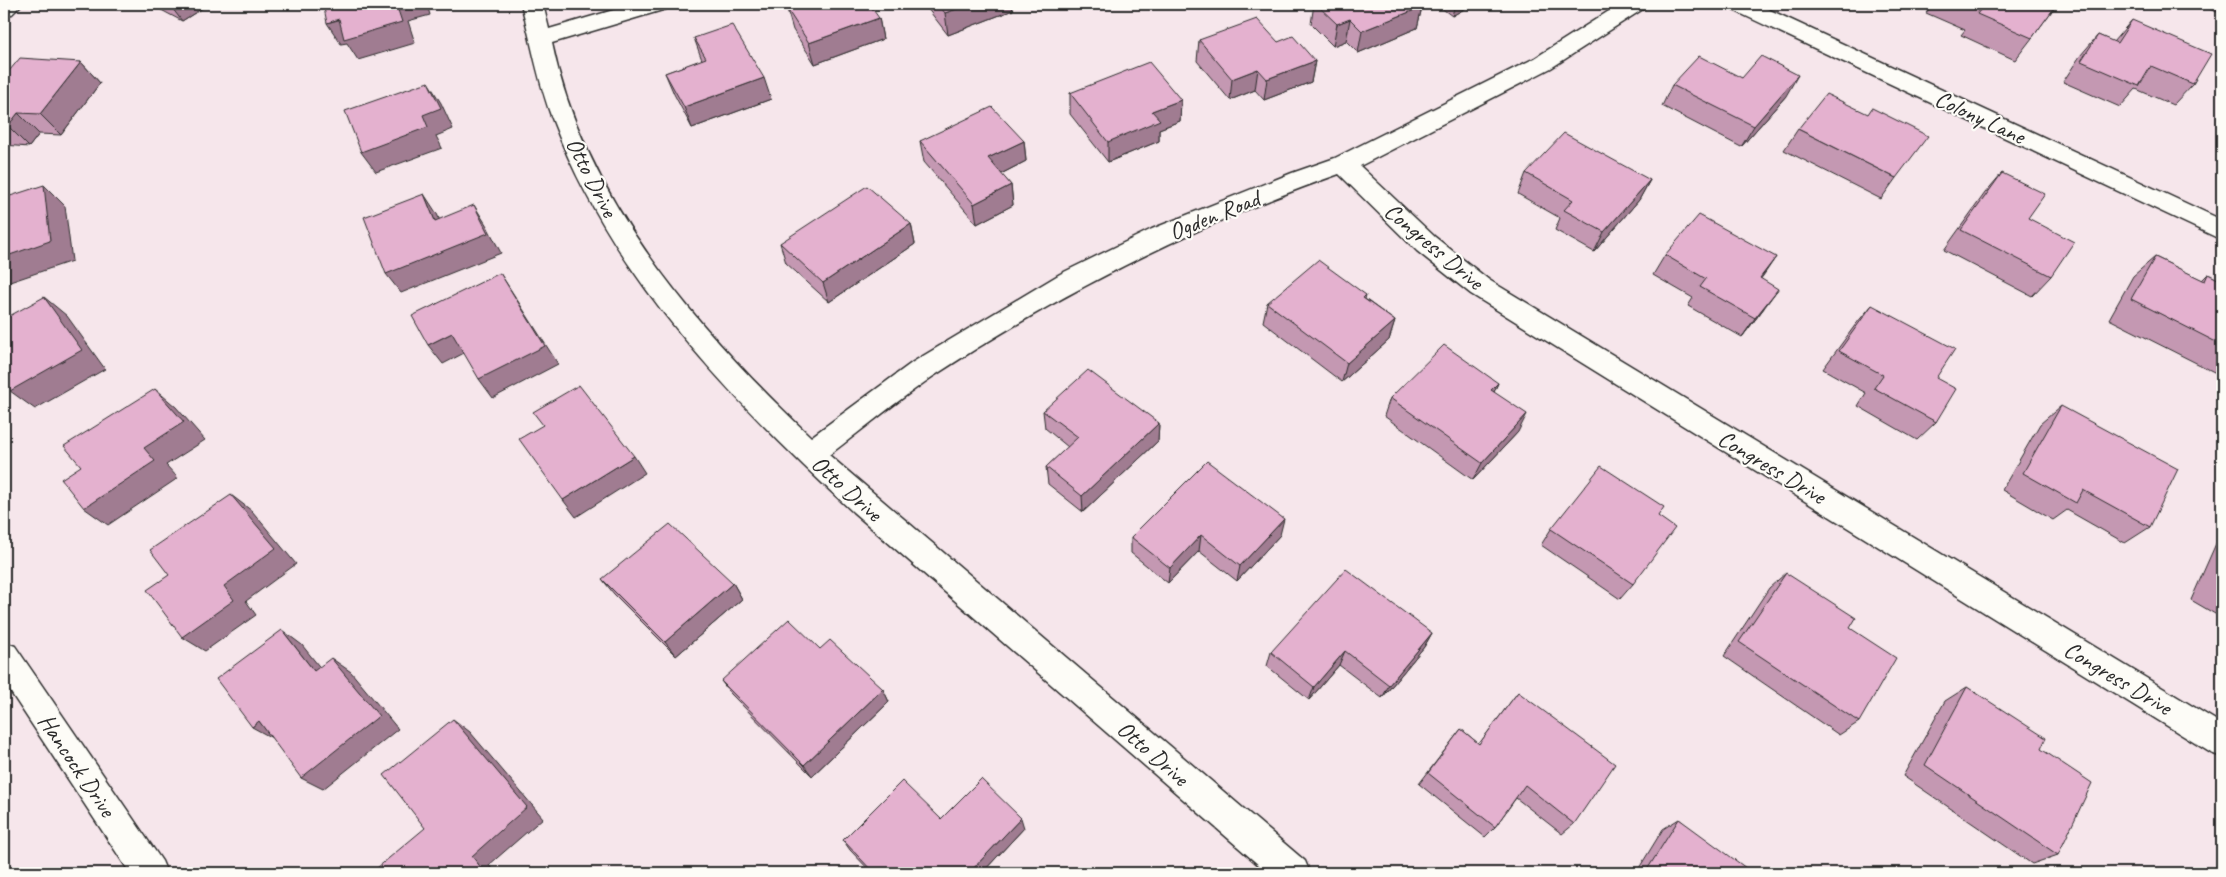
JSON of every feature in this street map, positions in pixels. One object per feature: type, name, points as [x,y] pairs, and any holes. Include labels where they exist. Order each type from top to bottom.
[{"type":"street","points":[[4,9],[11,4]]},
{"type":"street","name":"Otto Drive","points":[[532,4],[547,71],[560,112],[600,197],[628,246],[666,298],[723,369],[846,488],[1293,873]]},
{"type":"street","points":[[541,39],[658,4]]},
{"type":"street","name":"Ogden Road","points":[[809,454],[922,370],[1069,281],[1161,236],[1300,179],[1343,164],[1543,63],[1635,4]]},
{"type":"street","name":"Colony Lane","points":[[1739,4],[2222,231]]},
{"type":"street","name":"Congress Drive","points":[[1343,164],[1412,234],[1444,262],[1480,287],[2222,742]]},
{"type":"street","name":"Hancock Drive","points":[[4,656],[150,873]]},
{"type":"building","points":[[337,4],[396,4],[402,22],[344,39],[339,19],[327,23],[324,8]]},
{"type":"building","points":[[801,4],[869,4],[879,18],[809,43],[787,9]]},
{"type":"building","points":[[938,4],[971,4],[945,13]]},
{"type":"building","points":[[1316,4],[1419,4],[1422,7],[1362,31],[1350,19],[1337,24]]},
{"type":"building","points":[[1969,4],[2057,4],[2032,38],[1977,14],[1981,9]]},
{"type":"building","points":[[1257,19],[1278,42],[1293,36],[1315,61],[1267,79],[1258,69],[1232,79],[1199,40]]},
{"type":"building","points":[[2132,20],[2211,54],[2193,84],[2151,66],[2139,86],[2081,61],[2098,35],[2117,43]]},
{"type":"building","points":[[732,25],[764,78],[684,107],[665,73],[706,58],[694,38]]},
{"type":"building","points":[[1699,56],[1742,78],[1761,56],[1798,75],[1754,126],[1672,85]]},
{"type":"building","points":[[20,58],[81,62],[40,114],[18,113],[8,126],[4,126],[4,77]]},
{"type":"building","points":[[1149,62],[1181,100],[1152,111],[1160,120],[1108,142],[1070,93]]},
{"type":"building","points":[[428,82],[441,108],[423,115],[428,127],[361,152],[345,111]]},
{"type":"building","points":[[1826,94],[1868,114],[1872,108],[1928,136],[1896,178],[1798,129]]},
{"type":"building","points":[[992,107],[1024,141],[988,158],[1011,185],[974,204],[920,141]]},
{"type":"building","points":[[1564,133],[1650,180],[1604,232],[1564,210],[1573,200],[1526,173]]},
{"type":"building","points":[[2002,173],[2045,194],[2028,218],[2074,242],[2051,276],[1961,230]]},
{"type":"building","points":[[44,185],[50,241],[4,257],[4,198]]},
{"type":"building","points":[[867,186],[911,224],[823,283],[780,243]]},
{"type":"building","points":[[424,194],[435,221],[474,205],[488,233],[386,274],[364,217]]},
{"type":"building","points":[[1699,215],[1776,257],[1760,278],[1778,289],[1755,318],[1700,287],[1706,279],[1665,255]]},
{"type":"building","points":[[2155,257],[2205,281],[2208,274],[2222,281],[2222,345],[2131,299]]},
{"type":"building","points":[[1318,260],[1366,295],[1363,298],[1395,321],[1347,363],[1267,303]]},
{"type":"building","points":[[500,273],[545,346],[479,379],[452,333],[428,345],[412,316]]},
{"type":"building","points":[[44,297],[82,350],[10,391],[4,381],[4,319]]},
{"type":"building","points":[[1872,305],[1955,349],[1936,378],[1956,389],[1936,422],[1874,388],[1883,375],[1839,351]]},
{"type":"building","points":[[1444,345],[1498,383],[1491,390],[1527,414],[1482,463],[1390,398]]},
{"type":"building","points":[[1088,370],[1159,423],[1082,496],[1046,467],[1078,437],[1043,411]]},
{"type":"building","points":[[579,385],[634,456],[563,500],[519,439],[543,425],[533,412]]},
{"type":"building","points":[[155,389],[184,422],[144,448],[155,461],[84,508],[61,479],[81,466],[64,446]]},
{"type":"building","points":[[2061,406],[2178,469],[2150,527],[2083,490],[2076,503],[2023,473]]},
{"type":"building","points":[[1207,461],[1284,519],[1240,566],[1201,535],[1170,568],[1131,537]]},
{"type":"building","points":[[1601,466],[1664,507],[1658,516],[1675,528],[1633,584],[1551,529]]},
{"type":"building","points":[[231,495],[276,548],[224,586],[234,600],[182,637],[147,590],[169,575],[150,550]]},
{"type":"building","points":[[670,524],[733,583],[665,642],[602,579]]},
{"type":"building","points":[[1346,569],[1432,633],[1389,685],[1345,651],[1314,687],[1271,652]]},
{"type":"building","points":[[1786,573],[1856,618],[1850,628],[1896,658],[1859,722],[1739,642]]},
{"type":"building","points":[[2222,574],[2222,587],[2218,584]]},
{"type":"building","points":[[789,619],[820,649],[830,640],[883,689],[804,765],[721,681]]},
{"type":"building","points":[[282,630],[314,671],[331,658],[379,716],[301,778],[259,721],[252,727],[216,679]]},
{"type":"building","points":[[1967,687],[2046,738],[2041,749],[2092,783],[2058,855],[1925,765]]},
{"type":"building","points":[[1518,692],[1615,764],[1574,824],[1525,785],[1495,827],[1428,773],[1461,729],[1479,744]]},
{"type":"building","points":[[453,719],[527,807],[472,856],[485,873],[371,873],[425,828],[384,775]]},
{"type":"building","points":[[981,779],[1021,818],[969,873],[874,873],[843,840],[902,781],[941,819]]},
{"type":"building","points":[[1679,819],[1746,868],[1743,873],[1645,873]]}]
